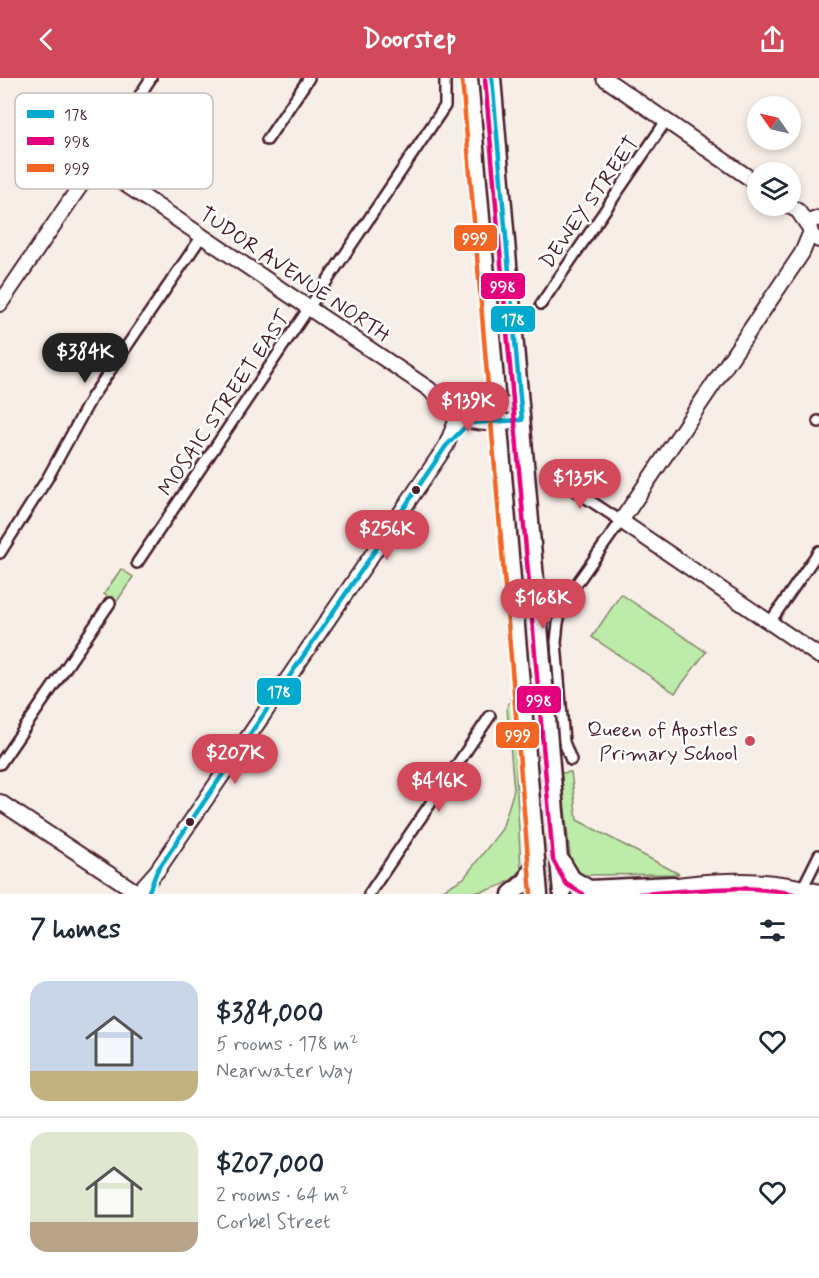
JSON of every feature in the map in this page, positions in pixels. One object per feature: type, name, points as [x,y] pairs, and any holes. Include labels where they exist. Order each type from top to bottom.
[{"type":"highway","points":[[469,78],[539,894]]},
{"type":"highway","points":[[492,78],[562,894]]},
{"type":"highway","points":[[560,859],[572,879],[589,889],[673,885]]},
{"type":"highway","points":[[511,894],[527,880],[536,861]]},
{"type":"street","points":[[141,93],[151,78]]},
{"type":"street","points":[[267,141],[309,78]]},
{"type":"street","name":"MOSAIC STREET EAST","points":[[137,563],[446,106],[445,78]]},
{"type":"street","points":[[604,78],[747,176]]},
{"type":"street","name":"DEWEY STREET","points":[[541,304],[666,121]]},
{"type":"street","points":[[0,304],[78,189]]},
{"type":"street","name":"TUDOR AVENUE NORTH","points":[[132,189],[441,400],[465,414],[498,415],[521,412]]},
{"type":"street","points":[[571,760],[564,742],[556,642],[563,603],[802,253],[816,229],[801,215]]},
{"type":"street","points":[[0,553],[47,479],[92,397],[202,236]]},
{"type":"street","points":[[0,802],[136,892],[157,871],[446,446],[465,414]]},
{"type":"street","points":[[554,477],[819,656]]},
{"type":"street","points":[[770,622],[819,551]]},
{"type":"street","points":[[0,764],[110,603]]},
{"type":"street","points":[[369,894],[490,716]]},
{"type":"street","points":[[803,887],[819,855]]},
{"type":"street","points":[[616,894],[673,885],[750,881],[803,887],[819,892]]},
{"type":"green space","points":[[121,569],[133,577],[116,603],[104,594]]},
{"type":"green space","points":[[621,594],[706,652],[675,693],[592,637]]},
{"type":"green space","points":[[512,695],[521,870],[514,878],[494,888],[471,893],[436,894],[464,878],[502,829],[514,790],[507,708]]},
{"type":"green space","points":[[571,772],[577,820],[679,874],[584,875],[577,872],[571,865],[561,773]]},
{"type":"transit line","name":"178","points":[[148,894],[157,871],[446,446],[469,423],[522,420],[492,78]]},
{"type":"transit line","name":"999","points":[[462,79],[531,894]]},
{"type":"transit line","name":"998","points":[[485,79],[553,860],[566,884],[583,894]]},
{"type":"transit line","name":"998","points":[[639,894],[736,888],[794,894]]},
{"type":"place","name":"Queen of Apostles Primary School","points":[[750,741]]}]
